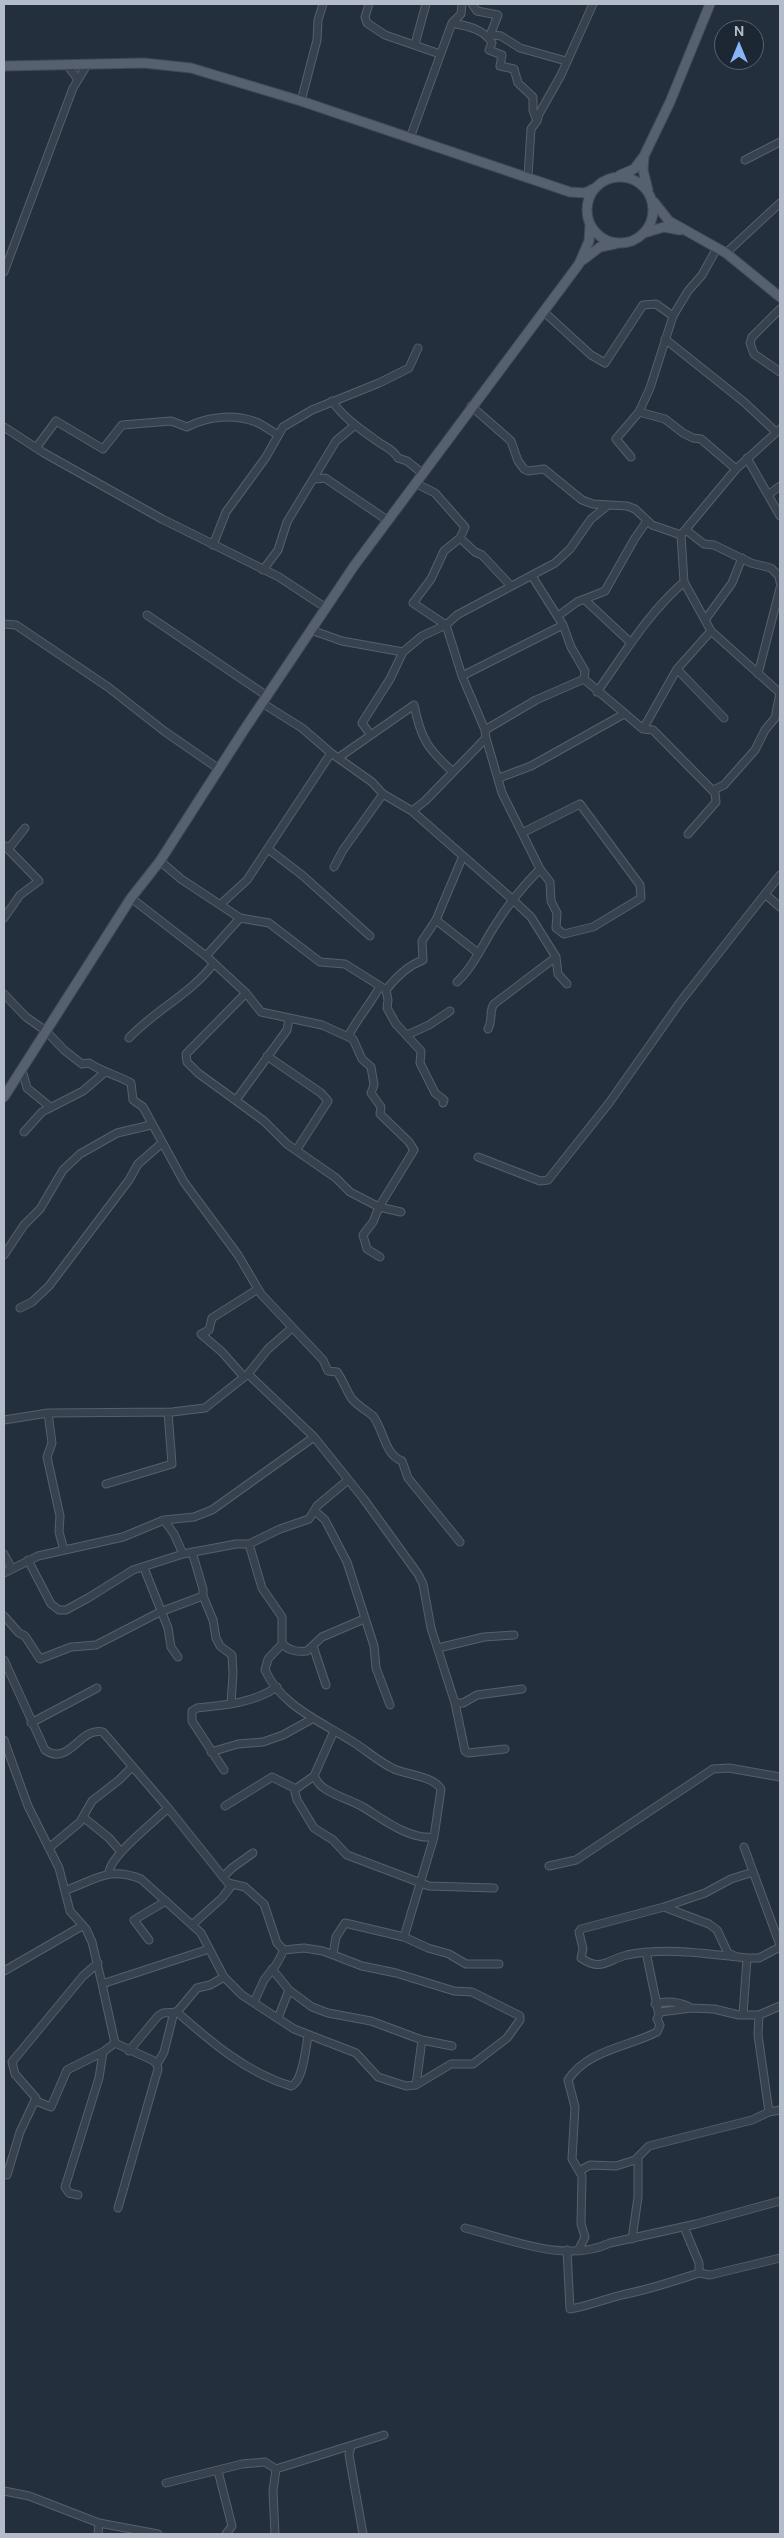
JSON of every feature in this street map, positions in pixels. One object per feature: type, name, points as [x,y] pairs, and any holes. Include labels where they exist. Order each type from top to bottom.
[{"type":"main road","points":[[4,66],[144,63],[192,68],[301,101],[581,194],[595,188],[604,180],[630,172],[644,156],[670,102],[710,4]]},
{"type":"main road","points":[[644,156],[644,176],[650,196],[653,218],[644,233]]},
{"type":"main road","points":[[616,177],[635,180],[650,196],[666,218],[685,232],[726,253],[780,297]]},
{"type":"main road","points":[[587,215],[588,201],[595,188]]},
{"type":"main road","points":[[564,189],[579,201],[590,225],[589,241],[579,264]]},
{"type":"main road","points":[[590,225],[602,237],[618,243]]},
{"type":"main road","points":[[4,1097],[131,898],[160,861],[326,608],[422,472],[579,264],[593,251],[618,243],[627,243],[644,233],[664,227],[685,232]]},
{"type":"street","points":[[301,101],[317,40],[318,20],[323,4]]},
{"type":"street","points":[[369,4],[365,17],[367,23],[386,35],[440,54]]},
{"type":"street","points":[[415,44],[426,4]]},
{"type":"street","points":[[410,138],[452,24],[461,14],[462,4]]},
{"type":"street","points":[[472,4],[477,11],[498,15],[489,38]]},
{"type":"street","points":[[528,176],[531,129],[537,122],[592,4]]},
{"type":"street","points":[[452,24],[472,27],[489,38],[492,43],[489,50],[502,55],[500,66],[514,69],[518,83],[533,97],[533,110],[537,122]]},
{"type":"street","points":[[489,38],[493,35],[501,36],[520,48],[566,61]]},
{"type":"street","points":[[66,65],[77,78]]},
{"type":"street","points":[[4,272],[36,181],[77,78],[87,65]]},
{"type":"street","points":[[745,160],[765,148],[779,145]]},
{"type":"street","points":[[726,253],[780,204]]},
{"type":"street","points":[[631,457],[616,439],[639,412],[650,388],[673,316],[688,291],[702,275],[717,248]]},
{"type":"street","points":[[544,312],[591,355],[605,362],[643,305],[656,304],[673,316]]},
{"type":"street","points":[[780,309],[752,336],[750,343],[754,354],[780,372]]},
{"type":"street","points":[[665,338],[778,430],[736,469],[683,533],[684,582],[711,631],[780,693],[775,718],[740,768],[724,785],[713,790]]},
{"type":"street","points":[[213,544],[226,512],[266,457],[277,434],[287,423],[409,368],[418,348]]},
{"type":"street","points":[[332,402],[343,416],[379,443],[393,450],[398,458],[408,461],[422,472]]},
{"type":"street","points":[[471,406],[511,441],[518,461],[524,469],[528,471],[544,469],[577,497],[593,504],[627,506],[635,509],[652,525],[683,533],[702,543],[719,547],[742,558],[771,568],[778,576],[780,582]]},
{"type":"street","points":[[639,412],[664,419],[683,433],[693,438],[701,439],[736,469]]},
{"type":"street","points":[[36,448],[56,422],[103,449],[122,425],[171,421],[188,427],[204,418],[233,416],[256,422],[277,434]]},
{"type":"street","points":[[263,570],[278,550],[288,522],[336,441],[355,425]]},
{"type":"street","points":[[4,427],[36,448],[302,591],[326,608]]},
{"type":"street","points":[[747,458],[780,516]]},
{"type":"street","points":[[314,479],[325,478],[387,520]]},
{"type":"street","points":[[415,483],[435,493],[465,527],[460,538],[444,551],[431,579],[413,603],[446,625],[449,640],[462,676],[485,730],[502,793],[522,833],[540,869],[550,882],[551,901],[557,913],[556,928],[560,933],[594,927],[641,898],[640,885],[580,804],[522,833]]},
{"type":"street","points":[[768,495],[780,486]]},
{"type":"street","points":[[370,734],[362,723],[390,679],[404,652],[422,636],[446,625],[457,615],[532,576],[564,556],[591,519],[607,506]]},
{"type":"street","points":[[558,616],[577,602],[605,591],[635,538],[647,521]]},
{"type":"street","points":[[460,538],[475,552],[482,554],[512,586]]},
{"type":"street","points":[[705,620],[732,583],[742,558]]},
{"type":"street","points":[[532,576],[563,625],[571,647],[585,671],[584,679]]},
{"type":"street","points":[[597,692],[631,643],[670,594],[684,582]]},
{"type":"street","points":[[758,674],[780,588]]},
{"type":"street","points":[[585,600],[631,643]]},
{"type":"street","points":[[147,615],[302,728],[331,753],[372,782],[383,794],[412,811],[531,917],[556,957],[558,974],[567,984]]},
{"type":"street","points":[[4,624],[16,624],[108,687],[171,736],[219,769]]},
{"type":"street","points":[[462,676],[563,625]]},
{"type":"street","points":[[311,630],[342,641],[404,652]]},
{"type":"street","points":[[643,729],[677,669],[711,631]]},
{"type":"street","points":[[677,669],[703,700],[724,718]]},
{"type":"street","points":[[584,679],[597,692],[643,729],[653,730],[713,790],[717,796],[716,802],[688,834]]},
{"type":"street","points":[[485,730],[536,700],[584,679]]},
{"type":"street","points":[[338,758],[414,705],[420,733],[436,757],[453,772]]},
{"type":"street","points":[[499,778],[531,766],[624,714]]},
{"type":"street","points":[[412,811],[426,801],[486,738]]},
{"type":"street","points":[[222,904],[247,880],[331,753]]},
{"type":"street","points":[[334,866],[343,850],[383,794]]},
{"type":"street","points":[[4,846],[10,847],[25,828]]},
{"type":"street","points":[[4,846],[39,881],[20,895],[4,918]]},
{"type":"street","points":[[268,849],[302,875],[370,936]]},
{"type":"street","points":[[348,1037],[363,1010],[372,1004],[383,988],[414,963],[423,960],[422,941],[436,920],[463,856]]},
{"type":"street","points":[[160,861],[181,880],[222,904],[240,918],[269,923],[320,962],[345,964],[383,988],[388,1000],[387,1008],[396,1024],[421,1051],[420,1063],[435,1092],[444,1100],[443,1103]]},
{"type":"street","points":[[457,982],[469,971],[478,953],[512,899],[540,869]]},
{"type":"street","points":[[478,1157],[540,1182],[551,1178],[609,1103],[657,1035],[671,1019],[681,1001],[780,875]]},
{"type":"street","points":[[764,894],[780,908]]},
{"type":"street","points":[[131,898],[214,963],[246,993],[261,1012],[322,1025],[353,1039],[362,1059],[371,1067],[374,1086],[372,1093],[381,1107],[380,1114],[409,1142],[414,1150],[379,1207],[373,1222],[363,1235],[367,1249],[380,1258]]},
{"type":"street","points":[[206,956],[240,918]]},
{"type":"street","points":[[436,920],[478,953]]},
{"type":"street","points":[[488,1029],[492,1021],[491,1008],[494,1004],[556,957]]},
{"type":"street","points":[[130,1038],[142,1024],[193,987],[214,963]]},
{"type":"street","points":[[246,993],[185,1057],[198,1073],[264,1121],[287,1144],[297,1149],[336,1178],[350,1192],[379,1207],[401,1212]]},
{"type":"street","points":[[4,994],[26,1017],[46,1031],[64,1050],[82,1064],[89,1063],[104,1073],[120,1077],[131,1084],[133,1100],[143,1107],[184,1182],[238,1255],[258,1289],[323,1360],[328,1371],[337,1372],[346,1384],[351,1398],[361,1410],[372,1416],[383,1440],[396,1459],[402,1461],[408,1478],[460,1542]]},
{"type":"street","points":[[407,1035],[429,1026],[450,1012]]},
{"type":"street","points":[[236,1100],[287,1030],[289,1019]]},
{"type":"street","points":[[267,1056],[321,1093],[328,1101],[297,1149]]},
{"type":"street","points":[[22,1070],[27,1088],[49,1106]]},
{"type":"street","points":[[24,1132],[49,1106],[83,1091],[104,1073]]},
{"type":"street","points":[[4,1255],[24,1225],[37,1213],[63,1170],[80,1154],[116,1133],[151,1124]]},
{"type":"street","points":[[20,1308],[40,1295],[56,1279],[78,1251],[86,1235],[129,1180],[138,1164],[162,1142]]},
{"type":"street","points":[[258,1289],[212,1318],[209,1330],[201,1334],[314,1437],[418,1574],[423,1584],[429,1619],[455,1704],[465,1751],[468,1754],[505,1749]]},
{"type":"street","points":[[4,1420],[48,1413],[168,1412],[205,1408],[246,1376],[268,1349],[292,1328]]},
{"type":"street","points":[[106,1484],[172,1464],[168,1412]]},
{"type":"street","points":[[48,1413],[52,1443],[47,1456],[60,1516],[59,1532],[64,1550]]},
{"type":"street","points":[[4,1573],[28,1560],[123,1537],[164,1520],[194,1517],[212,1510],[314,1437]]},
{"type":"street","points":[[28,1560],[51,1604],[62,1610],[88,1598],[129,1572],[183,1554],[249,1544],[280,1529],[309,1519],[321,1502],[348,1480]]},
{"type":"street","points":[[315,1511],[325,1520],[347,1562],[374,1646],[376,1668],[390,1705]]},
{"type":"street","points":[[164,1520],[174,1534],[183,1554]]},
{"type":"street","points":[[249,1544],[262,1588],[282,1617],[282,1644],[265,1664],[269,1678],[312,1719],[391,1768],[439,1785],[442,1794],[434,1837],[404,1937]]},
{"type":"street","points":[[192,1552],[203,1589],[202,1596],[213,1620],[216,1638],[220,1646],[232,1656],[231,1704]]},
{"type":"street","points":[[4,1554],[12,1569]]},
{"type":"street","points":[[144,1568],[168,1628],[172,1647],[178,1657]]},
{"type":"street","points":[[5,1620],[25,1636],[40,1659],[71,1646],[96,1645],[160,1612],[202,1596]]},
{"type":"street","points":[[282,1644],[299,1652],[307,1651],[322,1637],[364,1619]]},
{"type":"street","points":[[438,1648],[484,1637],[514,1635]]},
{"type":"street","points":[[313,1646],[326,1685]]},
{"type":"street","points":[[4,1660],[7,1673],[45,1750],[50,1754],[62,1754],[97,1731],[103,1732],[168,1808],[223,1877],[232,1885],[245,1887],[264,1904],[278,1943],[284,1950]]},
{"type":"street","points":[[224,1770],[192,1721],[192,1712],[197,1708],[231,1704],[262,1697],[277,1687]]},
{"type":"street","points":[[31,1723],[97,1688]]},
{"type":"street","points":[[455,1704],[477,1695],[522,1689]]},
{"type":"street","points":[[212,1752],[238,1744],[263,1742],[283,1735],[312,1719]]},
{"type":"street","points":[[294,1788],[314,1776],[334,1731]]},
{"type":"street","points":[[4,1740],[28,1806],[50,1848],[66,1890],[70,1911],[88,1932],[98,1963],[114,2043]]},
{"type":"street","points":[[50,1848],[83,1818],[85,1810],[92,1801],[132,1767]]},
{"type":"street","points":[[549,1866],[576,1860],[713,1769],[729,1768],[780,1777]]},
{"type":"street","points":[[314,1776],[327,1790],[362,1807],[386,1822],[409,1833],[423,1837],[434,1837]]},
{"type":"street","points":[[225,1806],[272,1777],[294,1788],[297,1800],[314,1828],[332,1840],[340,1851],[370,1866],[429,1886],[494,1888]]},
{"type":"street","points":[[109,1872],[112,1863],[121,1852],[168,1808]]},
{"type":"street","points":[[83,1818],[108,1838],[121,1852]]},
{"type":"street","points":[[744,1847],[780,1946],[759,1958],[673,1951],[646,1952],[626,1956],[603,1965],[591,1965],[581,1958],[583,1949],[579,1932],[581,1929],[664,1907],[705,1893],[753,1872]]},
{"type":"street","points":[[223,1877],[253,1853]]},
{"type":"street","points":[[66,1890],[109,1872],[130,1874],[141,1879],[193,1924],[207,1941],[209,1949],[224,1977],[242,1996],[308,2035],[356,2053],[378,2077],[406,2086],[416,2085],[451,2064],[473,2064],[507,2038],[520,2020],[520,2016],[472,1992],[454,1991],[396,1973],[362,1966],[333,1954],[304,1948],[284,1950]]},
{"type":"street","points":[[193,1924],[222,1898],[232,1885]]},
{"type":"street","points":[[149,1940],[135,1922],[135,1918],[166,1901]]},
{"type":"street","points":[[664,1907],[709,1924],[717,1930],[728,1953],[737,1957]]},
{"type":"street","points":[[333,1954],[336,1937],[346,1923],[404,1937],[428,1948],[449,1954],[466,1964],[498,1964]]},
{"type":"street","points":[[4,1971],[82,1926]]},
{"type":"street","points":[[102,1984],[209,1949]]},
{"type":"street","points":[[254,2002],[264,1980],[276,1965],[284,1950]]},
{"type":"street","points":[[578,2250],[585,2237],[581,2224],[582,2176],[572,2160],[575,2107],[568,2080],[572,2074],[602,2052],[657,2032],[660,2025],[657,2019],[659,2015],[655,2004],[646,1952]]},
{"type":"street","points":[[743,2015],[747,1958]]},
{"type":"street","points":[[7,2175],[20,2132],[36,2101],[35,2094],[14,2074],[12,2062],[83,1976],[98,1963]]},
{"type":"street","points":[[272,1969],[289,1990],[312,2006],[328,2013],[371,2021],[422,2040],[452,2046]]},
{"type":"street","points":[[118,2208],[155,2079],[157,2064],[164,2052],[176,2012],[196,1988],[210,1985],[224,1977]]},
{"type":"street","points":[[278,2018],[289,1990]]},
{"type":"street","points":[[655,2004],[661,2002],[684,2004],[691,2008]]},
{"type":"street","points":[[659,2015],[660,2012],[691,2008],[743,2015],[759,2015],[780,2006]]},
{"type":"street","points":[[129,2050],[158,2016],[163,2013],[176,2012],[220,2048],[257,2073],[268,2079],[291,2086],[297,2081],[305,2057],[308,2035]]},
{"type":"street","points":[[759,2015],[758,2036],[769,2112]]},
{"type":"street","points":[[416,2085],[422,2040]]},
{"type":"street","points":[[36,2101],[51,2107],[67,2070],[103,2052],[114,2043]]},
{"type":"street","points":[[114,2043],[157,2064]]},
{"type":"street","points":[[78,2195],[69,2193],[66,2187],[99,2078],[103,2052]]},
{"type":"street","points":[[580,2170],[590,2165],[616,2166],[635,2160],[649,2146],[752,2120],[769,2112],[780,2110]]},
{"type":"street","points":[[632,2239],[638,2197],[638,2156]]},
{"type":"street","points":[[465,2228],[549,2250],[599,2249],[610,2243],[684,2227],[780,2201]]},
{"type":"street","points":[[684,2227],[698,2263],[699,2273]]},
{"type":"street","points":[[567,2250],[570,2309],[638,2292],[649,2287],[659,2287],[699,2273],[710,2276],[780,2258]]},
{"type":"street","points":[[276,2469],[384,2435]]},
{"type":"street","points":[[351,2446],[349,2455],[363,2534]]},
{"type":"street","points":[[166,2483],[242,2464],[266,2462],[276,2469]]},
{"type":"street","points":[[275,2534],[273,2491],[276,2469]]},
{"type":"street","points":[[218,2471],[232,2526],[226,2534]]},
{"type":"street","points":[[4,2491],[29,2496],[98,2523],[158,2534]]},
{"type":"street","points":[[98,2523],[98,2534]]}]
